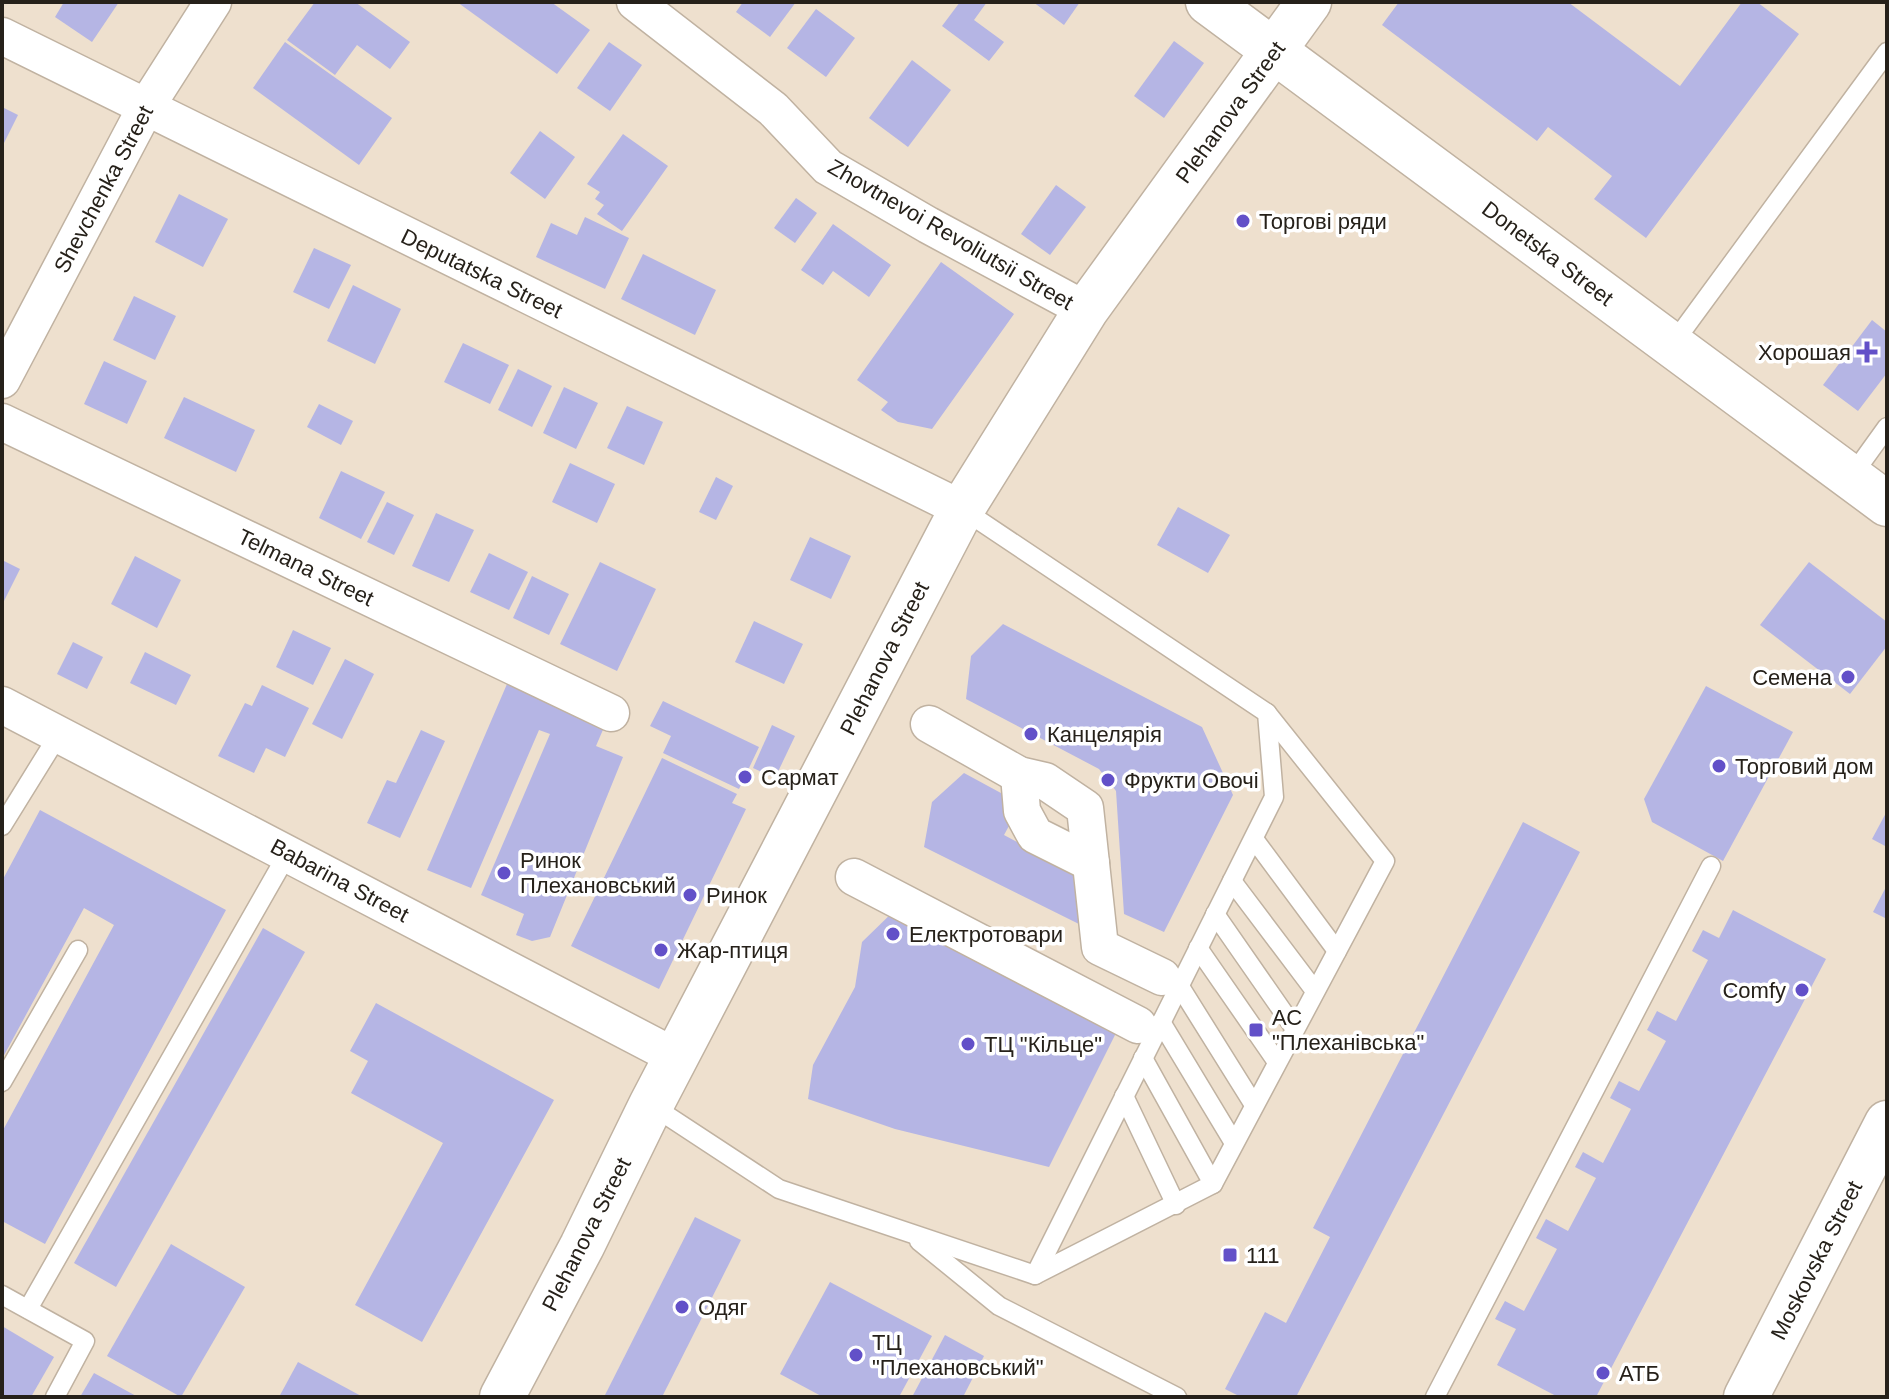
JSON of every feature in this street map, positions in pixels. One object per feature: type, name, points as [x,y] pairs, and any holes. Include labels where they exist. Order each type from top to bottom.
[{"type":"street","name":"Shevchenka Street","points":[[2,380],[146,107],[213,2]]},
{"type":"street","name":"Zhovtnevoi Revoliutsii Street","points":[[635,2],[773,109],[828,167],[1086,310]]},
{"type":"street","name":"Donetska Street","points":[[1208,2],[1887,504]]},
{"type":"street","name":"Plehanova Street","points":[[502,1397],[962,509],[1086,310],[1309,2]]},
{"type":"street","name":"Deputatska Street","points":[[2,36],[962,509]]},
{"type":"street","name":"Telmana Street","points":[[2,422],[611,713]]},
{"type":"street","name":"Babarina Street","points":[[2,705],[676,1057]]},
{"type":"street","points":[[929,724],[1019,775],[1045,781],[1085,808],[1100,947],[1103,1007]]},
{"type":"street","points":[[1019,775],[1022,811],[1035,835],[1091,863]]},
{"type":"street","points":[[854,877],[1103,1007],[1147,1035]]},
{"type":"street","points":[[1100,947],[1171,981]]},
{"type":"street","name":"Moskovska Street","points":[[1746,1397],[1887,1123]]},
{"type":"lane","points":[[1672,345],[1887,52]]},
{"type":"lane","points":[[1851,477],[1887,427]]},
{"type":"lane","points":[[651,1105],[779,1189],[1035,1275],[1213,1184],[1385,861],[1267,713],[962,509]]},
{"type":"lane","points":[[1035,1275],[1124,1096],[1171,981],[1198,948],[1274,797],[1267,713]]},
{"type":"lane","points":[[2,826],[59,734]]},
{"type":"lane","points":[[1254,839],[1337,951]]},
{"type":"lane","points":[[28,1309],[288,853]]},
{"type":"lane","points":[[1435,1397],[1711,866]]},
{"type":"lane","points":[[1232,881],[1315,991]]},
{"type":"lane","points":[[1215,914],[1295,1029]]},
{"type":"lane","points":[[1198,948],[1277,1062]]},
{"type":"lane","points":[[2,1082],[78,950]]},
{"type":"lane","points":[[1171,981],[1254,1105]]},
{"type":"lane","points":[[1147,1035],[1234,1143]]},
{"type":"lane","points":[[1147,1035],[1213,1184]]},
{"type":"lane","points":[[1124,1096],[1176,1205]]},
{"type":"lane","points":[[907,1232],[999,1306],[1177,1397]]},
{"type":"lane","points":[[2,1295],[85,1341],[55,1397]]},
{"type":"building","points":[[64,2],[119,2],[92,42],[55,17]]},
{"type":"building","points":[[315,2],[355,2],[410,42],[390,69],[357,45],[335,75],[287,40]]},
{"type":"building","points":[[457,2],[551,2],[590,30],[557,74]]},
{"type":"building","points":[[743,2],[796,2],[770,37],[736,12]]},
{"type":"building","points":[[960,2],[987,2],[974,20],[1004,42],[989,61],[942,26]]},
{"type":"building","points":[[1033,2],[1080,2],[1064,25]]},
{"type":"building","points":[[1399,2],[1568,2],[1680,86],[1742,2],[1757,2],[1799,34],[1646,238],[1594,199],[1612,176],[1548,127],[1537,141],[1382,25]]},
{"type":"building","points":[[816,9],[855,38],[826,77],[787,48]]},
{"type":"building","points":[[1174,41],[1204,63],[1164,118],[1134,96]]},
{"type":"building","points":[[285,42],[392,118],[359,165],[253,88]]},
{"type":"building","points":[[609,42],[642,65],[610,111],[577,88]]},
{"type":"building","points":[[912,60],[951,90],[908,147],[869,118]]},
{"type":"building","points":[[2,107],[18,115],[2,147]]},
{"type":"building","points":[[540,131],[575,157],[545,199],[510,173]]},
{"type":"building","points":[[623,134],[668,166],[622,231],[597,214],[604,205],[595,199],[600,192],[587,184]]},
{"type":"building","points":[[1056,185],[1086,207],[1050,255],[1021,234]]},
{"type":"building","points":[[179,194],[228,219],[203,267],[155,242]]},
{"type":"building","points":[[796,198],[817,213],[795,243],[774,228]]},
{"type":"building","points":[[585,217],[629,238],[605,289],[536,257],[551,223],[577,235]]},
{"type":"building","points":[[833,224],[891,265],[869,297],[833,271],[823,285],[801,270]]},
{"type":"building","points":[[314,248],[351,265],[329,309],[293,292]]},
{"type":"building","points":[[643,254],[716,290],[695,335],[621,299]]},
{"type":"building","points":[[941,262],[1014,314],[932,429],[898,422],[881,410],[888,402],[857,380]]},
{"type":"building","points":[[353,285],[401,309],[375,364],[327,341]]},
{"type":"building","points":[[134,296],[176,316],[155,360],[113,340]]},
{"type":"building","name":"Хорошая","points":[[1872,320],[1887,332],[1887,373],[1858,411],[1823,385]]},
{"type":"building","points":[[463,343],[509,365],[490,404],[444,382]]},
{"type":"building","points":[[104,361],[147,381],[127,424],[84,404]]},
{"type":"building","points":[[518,369],[552,386],[532,427],[498,410]]},
{"type":"building","points":[[564,387],[598,403],[576,449],[543,433]]},
{"type":"building","points":[[184,397],[255,430],[236,472],[164,438]]},
{"type":"building","points":[[319,404],[353,421],[341,445],[307,427]]},
{"type":"building","points":[[627,406],[663,422],[644,465],[607,448]]},
{"type":"building","points":[[570,463],[615,484],[597,523],[552,502]]},
{"type":"building","points":[[341,471],[385,492],[361,539],[319,518]]},
{"type":"building","points":[[716,477],[733,486],[716,520],[699,512]]},
{"type":"building","points":[[387,502],[414,515],[394,555],[367,542]]},
{"type":"building","points":[[1178,507],[1230,535],[1208,573],[1157,545]]},
{"type":"building","points":[[436,513],[474,530],[449,582],[412,566]]},
{"type":"building","points":[[810,537],[851,556],[831,599],[790,580]]},
{"type":"building","points":[[489,553],[528,572],[509,610],[470,592]]},
{"type":"building","points":[[135,556],[181,580],[157,628],[111,604]]},
{"type":"building","points":[[2,560],[20,569],[2,605]]},
{"type":"building","points":[[600,562],[656,589],[617,671],[560,644]]},
{"type":"building","points":[[1809,562],[1887,622],[1887,646],[1850,694],[1760,625]]},
{"type":"building","points":[[532,576],[569,594],[549,635],[513,618]]},
{"type":"building","points":[[754,621],[803,644],[784,684],[735,662]]},
{"type":"building","points":[[1003,624],[1202,727],[1233,795],[1164,932],[1124,914],[1116,791],[1099,769],[966,699],[971,656]]},
{"type":"building","points":[[293,630],[331,648],[313,685],[276,667]]},
{"type":"building","points":[[73,642],[103,657],[87,689],[57,674]]},
{"type":"building","points":[[145,652],[191,675],[176,705],[130,683]]},
{"type":"building","points":[[345,659],[374,674],[342,739],[312,724]]},
{"type":"building","points":[[507,684],[605,725],[596,746],[623,757],[550,937],[532,941],[516,935],[524,914],[481,895],[550,734],[539,730],[471,888],[427,870]]},
{"type":"building","points":[[262,685],[309,708],[285,757],[266,748],[254,773],[218,756],[245,703],[252,706]]},
{"type":"building","name":"Торговий дом","points":[[1706,686],[1793,732],[1723,861],[1652,822],[1644,799]]},
{"type":"building","points":[[663,701],[759,747],[739,789],[663,753],[671,736],[650,726]]},
{"type":"building","points":[[772,725],[795,736],[775,778],[753,768]]},
{"type":"building","points":[[421,730],[445,741],[400,838],[367,823],[387,780],[396,783]]},
{"type":"building","points":[[662,758],[737,794],[732,803],[746,809],[659,989],[571,946]]},
{"type":"building","points":[[964,773],[1021,804],[1004,835],[1089,881],[1087,928],[924,847],[932,802]]},
{"type":"building","points":[[40,810],[226,910],[45,1244],[2,1221],[2,1132],[114,925],[84,908],[2,1059],[2,881]]},
{"type":"building","points":[[1887,811],[1887,847],[1872,839]]},
{"type":"building","points":[[1523,822],[1580,852],[1296,1397],[1241,1397],[1225,1389],[1265,1312],[1286,1323],[1330,1237],[1313,1228]]},
{"type":"building","points":[[1887,885],[1887,919],[1873,912]]},
{"type":"building","name":"ТЦ \"Кільце\"","points":[[897,908],[1121,1023],[1049,1167],[895,1129],[808,1099],[813,1065],[855,987],[862,942]]},
{"type":"building","points":[[1733,910],[1826,959],[1596,1397],[1558,1397],[1497,1365],[1516,1329],[1495,1319],[1505,1301],[1524,1311],[1557,1249],[1536,1238],[1546,1219],[1568,1231],[1596,1178],[1575,1167],[1583,1152],[1603,1163],[1631,1109],[1610,1098],[1619,1081],[1639,1091],[1666,1041],[1647,1030],[1657,1011],[1676,1021],[1708,960],[1692,951],[1703,930],[1719,938]]},
{"type":"building","points":[[263,928],[305,952],[116,1287],[74,1263]]},
{"type":"building","points":[[376,1003],[554,1100],[422,1342],[355,1305],[443,1143],[351,1093],[368,1061],[350,1051]]},
{"type":"building","points":[[695,1217],[741,1240],[662,1397],[604,1397]]},
{"type":"building","points":[[171,1244],[245,1287],[181,1397],[107,1356]]},
{"type":"building","name":"ТЦ \"Плехановський\"","points":[[830,1282],[932,1336],[899,1397],[823,1397],[780,1374]]},
{"type":"building","points":[[2,1326],[54,1357],[31,1397],[2,1397]]},
{"type":"building","points":[[945,1335],[984,1356],[963,1397],[912,1397]]},
{"type":"building","points":[[298,1362],[363,1397],[279,1397]]},
{"type":"building","points":[[94,1373],[138,1397],[80,1397]]},
{"type":"place","name":"Торгові ряди","points":[[1243,221]]},
{"type":"place","name":"Хорошая","points":[[1867,352]]},
{"type":"place","name":"Семена","points":[[1848,677]]},
{"type":"place","name":"Канцелярія","points":[[1031,734]]},
{"type":"place","name":"Торговий дом","points":[[1719,766]]},
{"type":"place","name":"Сармат","points":[[745,777]]},
{"type":"place","name":"Фрукти Овочі","points":[[1108,780]]},
{"type":"place","name":"Ринок Плехановський","points":[[504,873]]},
{"type":"place","name":"Ринок","points":[[690,895]]},
{"type":"place","name":"Електротовари","points":[[893,934]]},
{"type":"place","name":"Жар-птиця","points":[[661,950]]},
{"type":"place","name":"Comfy","points":[[1802,990]]},
{"type":"place","name":"АС \"Плеханівська\"","points":[[1256,1030]]},
{"type":"place","name":"ТЦ \"Кільце\"","points":[[968,1044]]},
{"type":"place","name":"111","points":[[1230,1255]]},
{"type":"place","name":"Одяг","points":[[682,1307]]},
{"type":"place","name":"ТЦ \"Плехановський\"","points":[[856,1355]]},
{"type":"place","name":"АТБ","points":[[1603,1373]]}]
